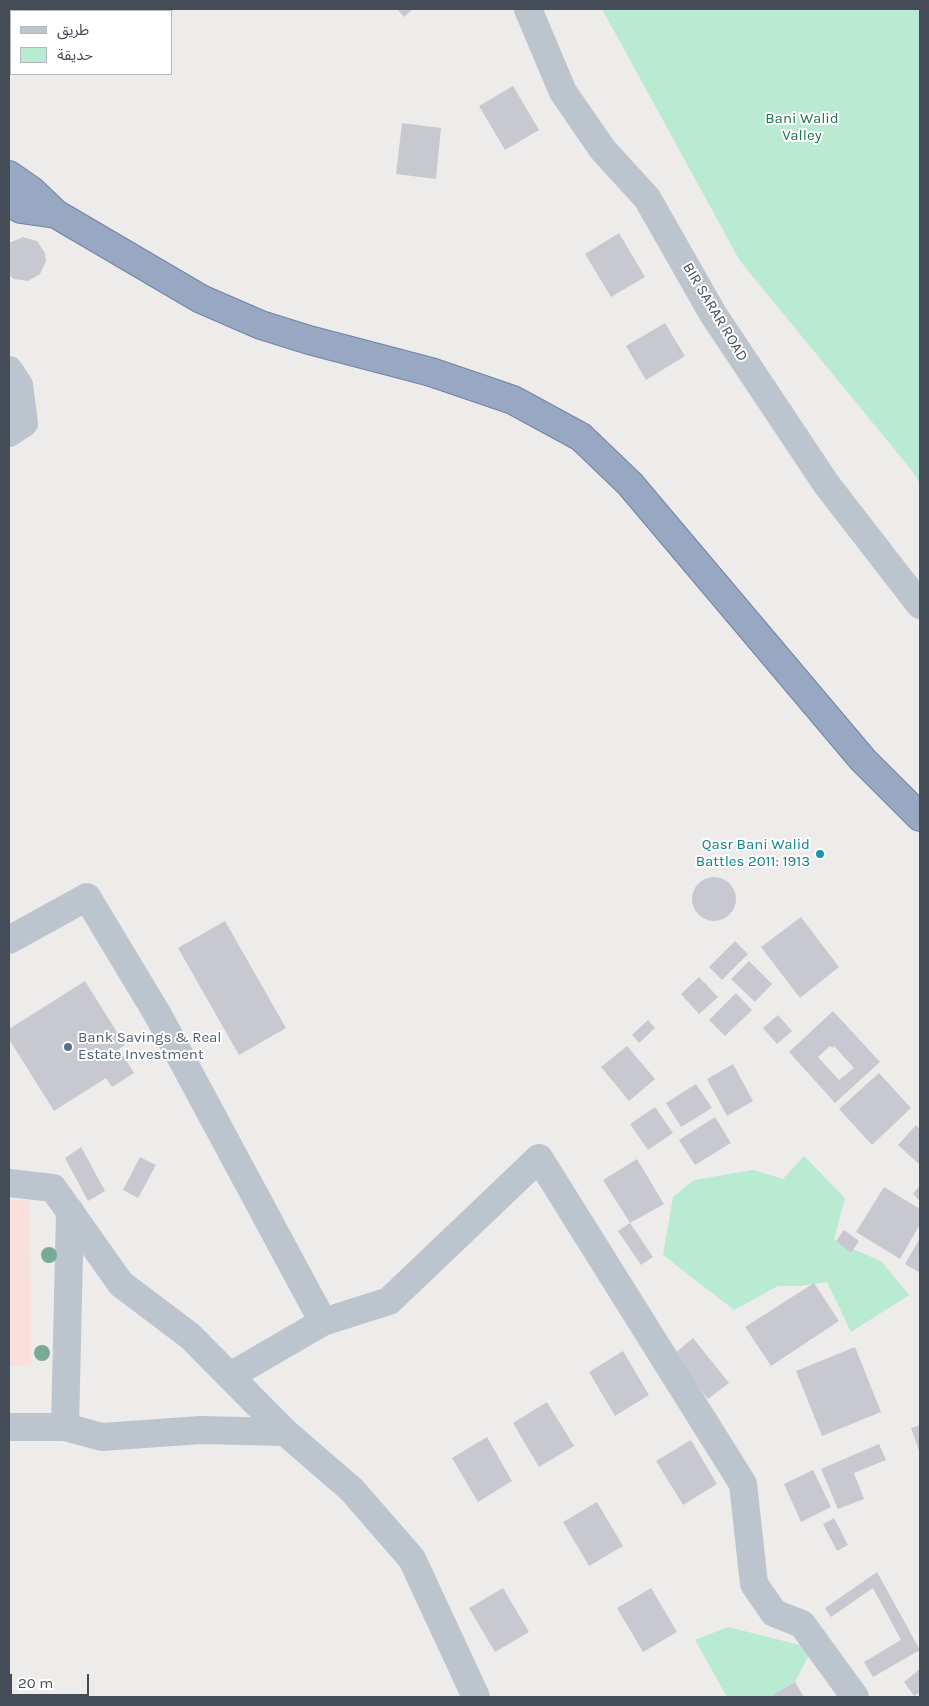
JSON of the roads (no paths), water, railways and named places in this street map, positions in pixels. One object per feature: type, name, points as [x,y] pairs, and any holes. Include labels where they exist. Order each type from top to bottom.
[{"type":"highway","points":[[9,175],[32,191],[56,214],[201,299],[235,314],[308,340],[431,372],[513,400],[581,437],[630,484],[863,760],[920,817]]},
{"type":"highway","points":[[9,202],[21,209],[56,214]]},
{"type":"street","name":"BIR SARAR ROAD","points":[[528,9],[563,92],[603,150],[647,198],[713,314],[827,485],[920,605]]},
{"type":"street","points":[[9,370],[19,385],[24,422],[9,433]]},
{"type":"street","points":[[9,940],[87,896],[158,1015],[323,1322]]},
{"type":"street","points":[[230,1376],[323,1322],[389,1301],[539,1158],[743,1484],[754,1584],[774,1613],[802,1624],[854,1697]]},
{"type":"street","points":[[9,1183],[53,1188],[121,1284],[190,1336],[285,1432],[352,1490],[412,1559],[476,1697]]},
{"type":"street","points":[[65,1426],[70,1210]]},
{"type":"street","points":[[9,1428],[65,1426],[102,1437],[201,1430],[285,1432]]},
{"type":"place","name":"Qasr Bani Walid Battles 2011: 1913","points":[[820,854]]},
{"type":"place","name":"Bank Savings & Real Estate Investment","points":[[68,1047]]},
{"type":"park label","name":"Bani Walid Valley","points":[[802,128]]}]
